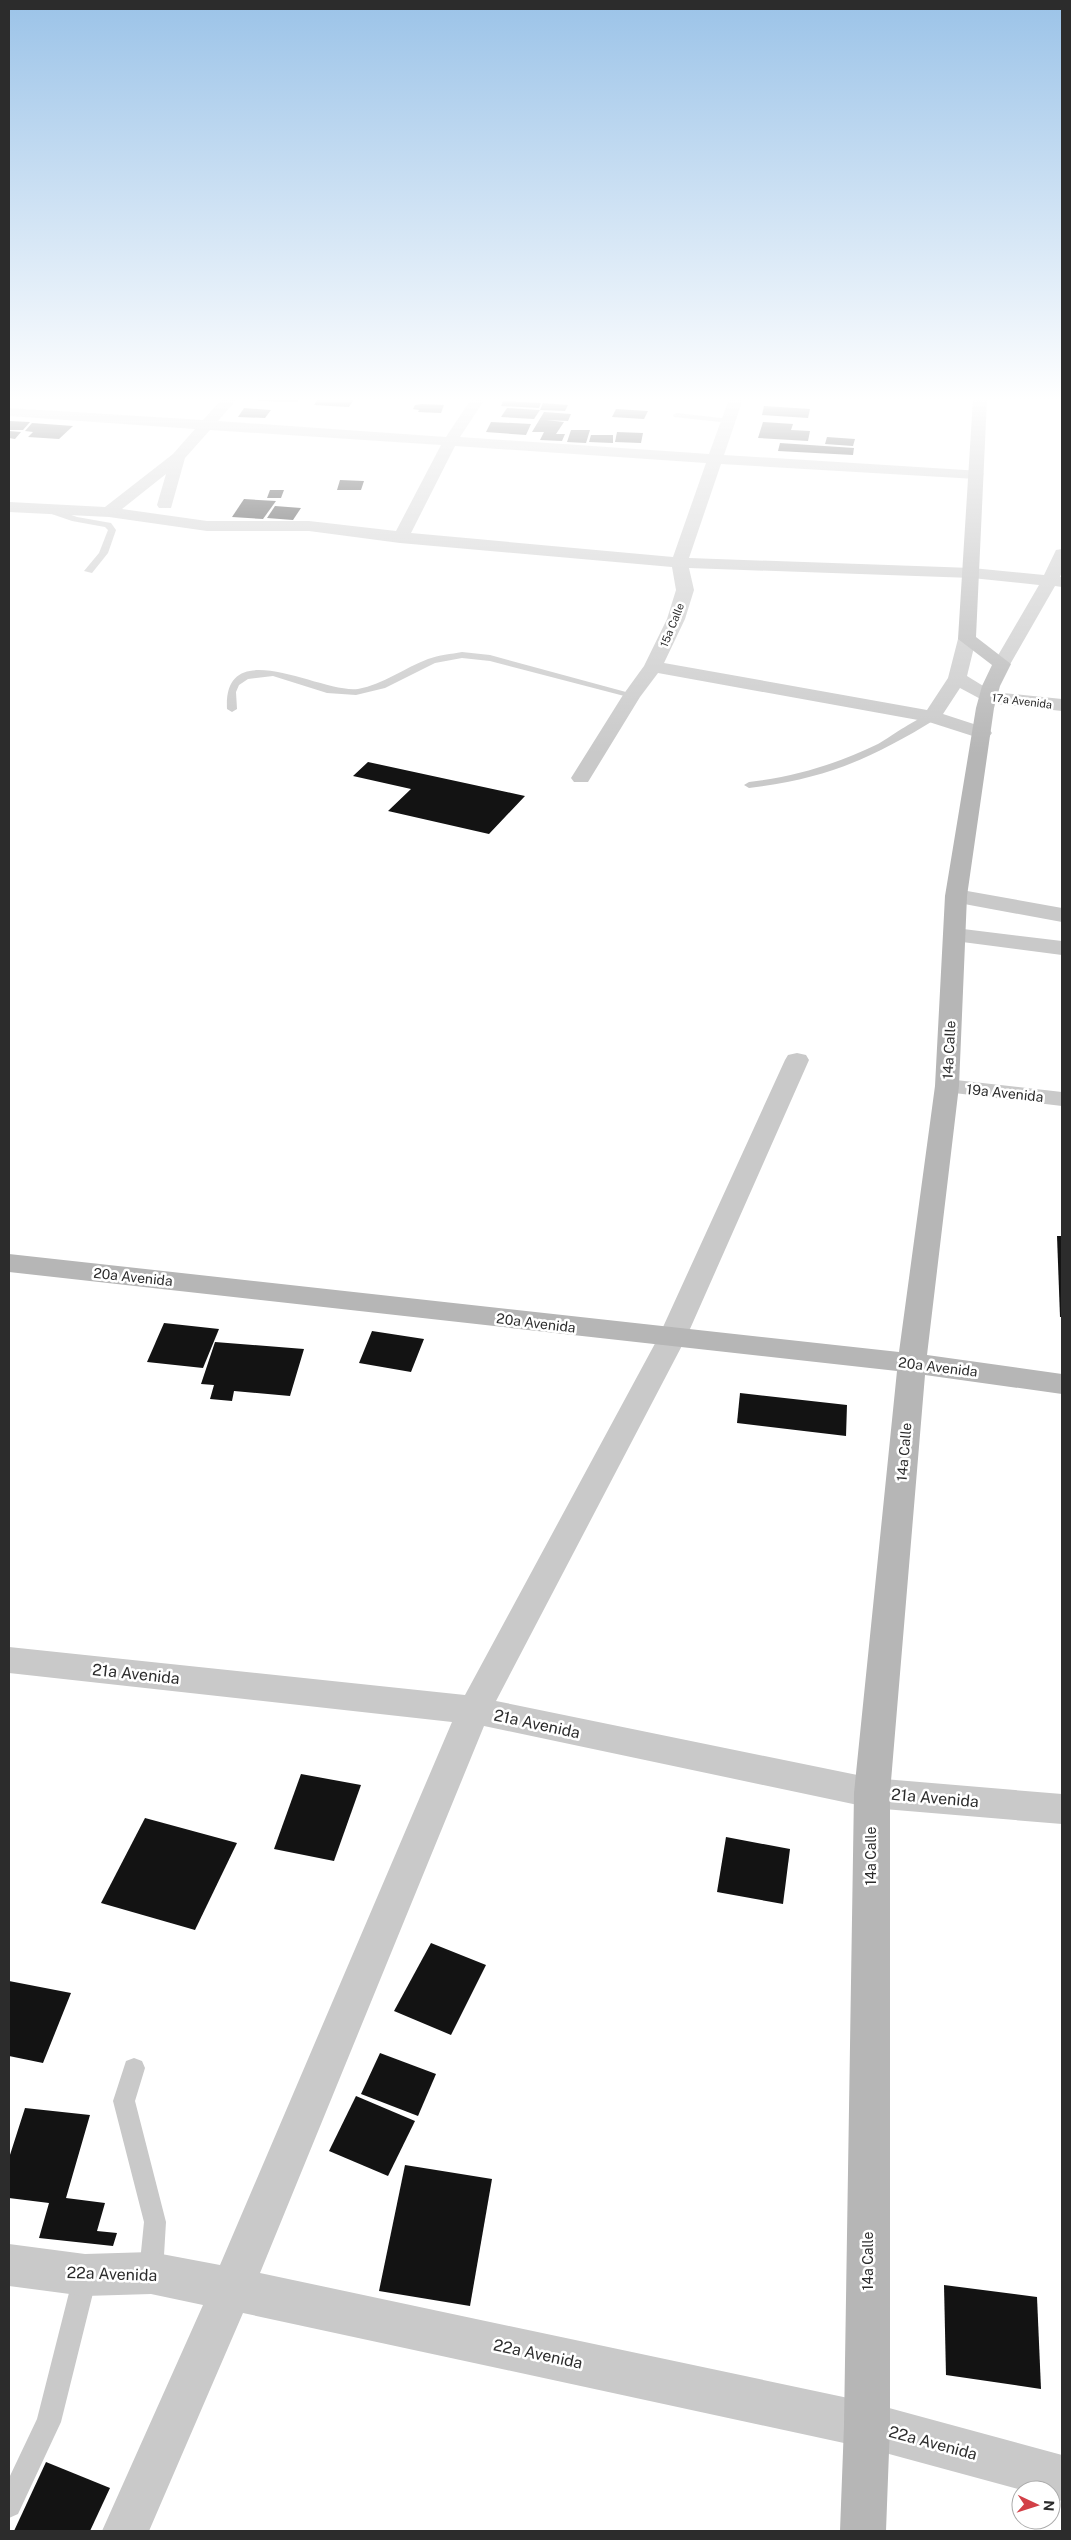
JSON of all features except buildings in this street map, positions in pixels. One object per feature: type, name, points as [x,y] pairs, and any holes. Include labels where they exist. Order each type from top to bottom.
[{"type":"street","points":[[147,518],[206,526],[309,526],[400,538],[679,563],[972,573],[1056,581]]},
{"type":"street","points":[[400,538],[411,518]]},
{"type":"street","points":[[679,563],[696,518]]},
{"type":"street","points":[[932,717],[957,678],[967,639],[974,518]]},
{"type":"street","points":[[967,639],[1002,664],[1056,581],[1062,554]]},
{"type":"street","name":"15a Calle","points":[[581,778],[632,696],[653,667],[676,619],[685,590],[679,563]]},
{"type":"street","name":"14a Calle","points":[[863,2531],[867,2425],[872,1793],[912,1363],[947,1086],[956,896],[990,686],[1002,664]]},
{"type":"street","points":[[653,667],[932,717],[982,733]]},
{"type":"street","name":"17a Avenida","points":[[957,678],[988,697],[1062,705]]},
{"type":"street","points":[[956,896],[1062,915]]},
{"type":"street","points":[[955,935],[1062,948]]},
{"type":"street","points":[[125,2531],[232,2288],[474,1710],[672,1338],[797,1060]]},
{"type":"street","name":"19a Avenida","points":[[947,1086],[1062,1099]]},
{"type":"street","name":"20a Avenida","points":[[9,1264],[912,1363],[1062,1384]]},
{"type":"street","name":"21a Avenida","points":[[9,1660],[474,1710],[872,1793],[1062,1809]]},
{"type":"street","name":"22a Avenida","points":[[9,2265],[85,2275],[151,2273],[232,2288],[867,2425],[1062,2478]]},
{"type":"lane","points":[[71,518],[108,525],[112,530],[107,546],[89,571]]},
{"type":"lane","points":[[232,709],[231,692],[235,683],[245,676],[273,673],[288,676],[327,690],[356,692],[381,686],[432,661],[462,655],[490,658],[632,696]]},
{"type":"lane","points":[[749,786],[799,778],[860,757],[896,740],[932,717]]},
{"type":"lane","points":[[134,2068],[124,2101],[155,2222],[151,2273]]},
{"type":"lane","points":[[9,2505],[49,2422],[85,2275]]}]
